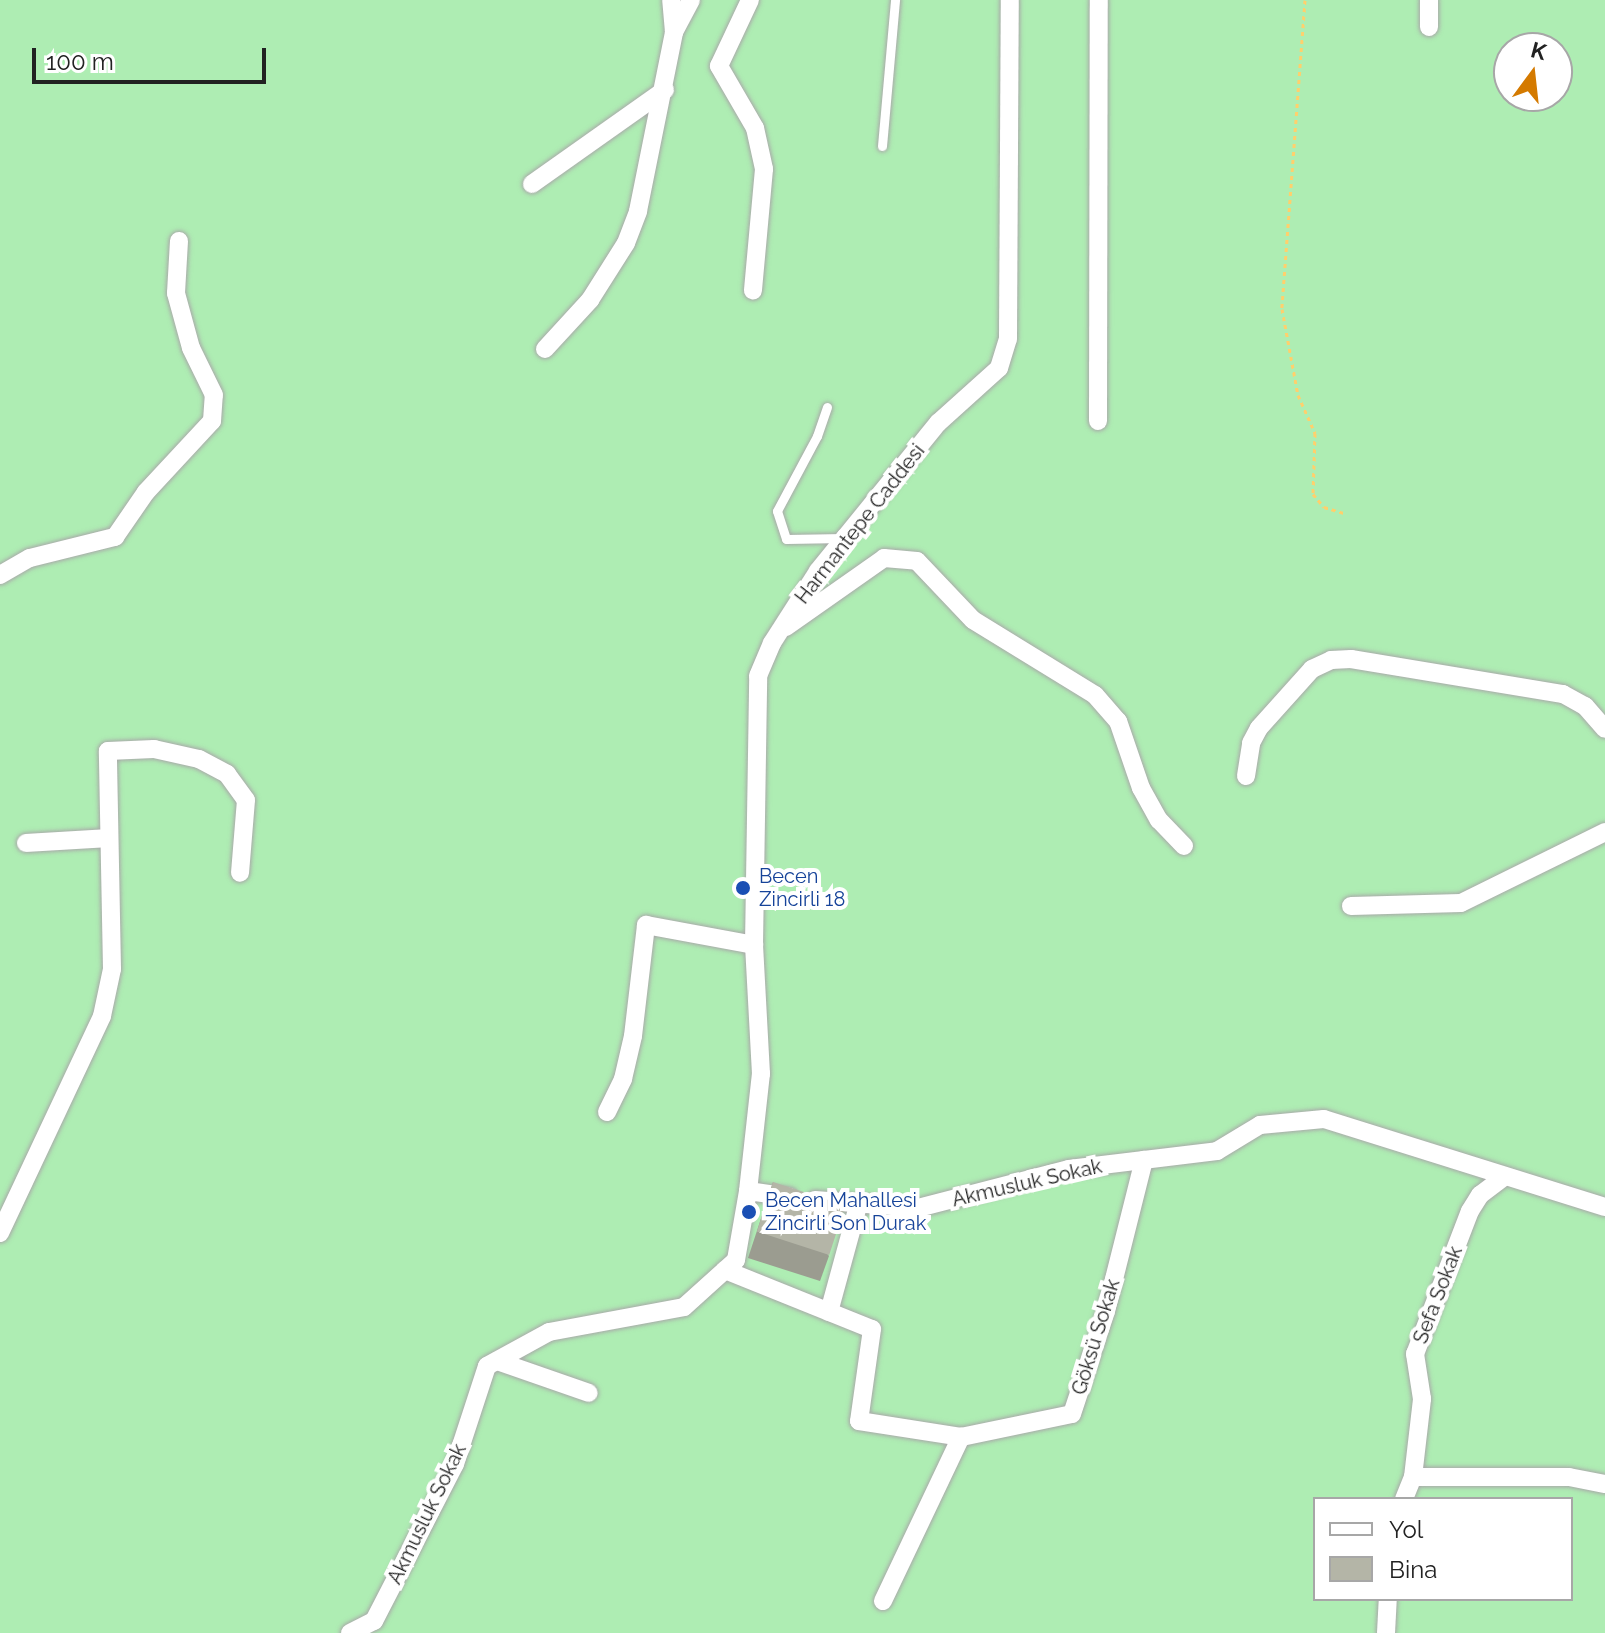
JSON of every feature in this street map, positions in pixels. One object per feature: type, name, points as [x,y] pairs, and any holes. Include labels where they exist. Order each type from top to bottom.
[{"type":"street","points":[[545,349],[590,300],[626,243],[638,211],[665,90],[674,32],[671,0]]},
{"type":"street","points":[[674,32],[691,0]]},
{"type":"street","points":[[750,0],[719,66],[755,128],[764,169],[753,291]]},
{"type":"street","name":"Harmantepe Caddesi","points":[[748,1191],[761,1074],[754,945],[758,676],[779,632],[845,538],[938,423],[999,368],[1008,339],[1010,0]]},
{"type":"street","points":[[1098,421],[1099,0]]},
{"type":"street","points":[[1429,0],[1429,27]]},
{"type":"street","points":[[532,184],[665,90]]},
{"type":"street","points":[[0,575],[30,558],[115,537],[146,492],[212,421],[214,395],[191,348],[176,293],[179,241]]},
{"type":"street","points":[[779,632],[884,558],[917,561],[973,620],[1095,695],[1118,721],[1141,788],[1159,820],[1184,846]]},
{"type":"street","points":[[1246,776],[1251,743],[1259,728],[1312,669],[1331,660],[1351,659],[1563,694],[1585,706],[1605,729]]},
{"type":"street","points":[[0,1233],[102,1016],[112,969],[108,751],[154,749],[199,759],[227,774],[246,800],[240,873]]},
{"type":"street","points":[[1351,906],[1461,903],[1605,832]]},
{"type":"street","points":[[26,843],[109,838]]},
{"type":"street","points":[[607,1112],[623,1079],[633,1036],[646,925],[754,945]]},
{"type":"street","name":"Akmusluk Sokak","points":[[748,1191],[858,1206],[918,1208],[1069,1169],[1217,1151],[1260,1125],[1324,1119],[1605,1207]]},
{"type":"street","name":"Göksü Sokak","points":[[961,1437],[1072,1414],[1106,1311],[1144,1160]]},
{"type":"street","name":"Sefa Sokak","points":[[1405,1497],[1413,1477],[1422,1399],[1415,1354],[1470,1211],[1480,1195],[1505,1176]]},
{"type":"street","points":[[497,1361],[549,1332],[684,1307],[736,1260],[748,1191]]},
{"type":"street","points":[[829,1312],[858,1206]]},
{"type":"street","points":[[725,1270],[872,1329],[859,1421],[961,1437],[883,1601]]},
{"type":"street","points":[[497,1361],[589,1393]]},
{"type":"street","name":"Akmusluk Sokak","points":[[350,1633],[374,1621],[455,1464],[487,1366],[497,1361]]},
{"type":"street","points":[[1413,1477],[1569,1477],[1605,1484]]},
{"type":"street","points":[[1386,1633],[1388,1601]]},
{"type":"lane","points":[[882,146],[895,0]]},
{"type":"lane","points":[[827,407],[817,436],[777,511],[786,539],[845,538]]},
{"type":"path","points":[[1305,0],[1282,309],[1298,395],[1315,433],[1313,494],[1324,507],[1344,513]]},
{"type":"green space","points":[[0,0],[1605,0],[1605,1633],[0,1633]]},
{"type":"building","points":[[773,1182],[845,1205],[829,1255],[757,1231]]},
{"type":"place","name":"Becen Zincirli 18","points":[[743,888]]},
{"type":"place","name":"Becen Mahallesi Zincirli Son Durak","points":[[749,1212]]}]
